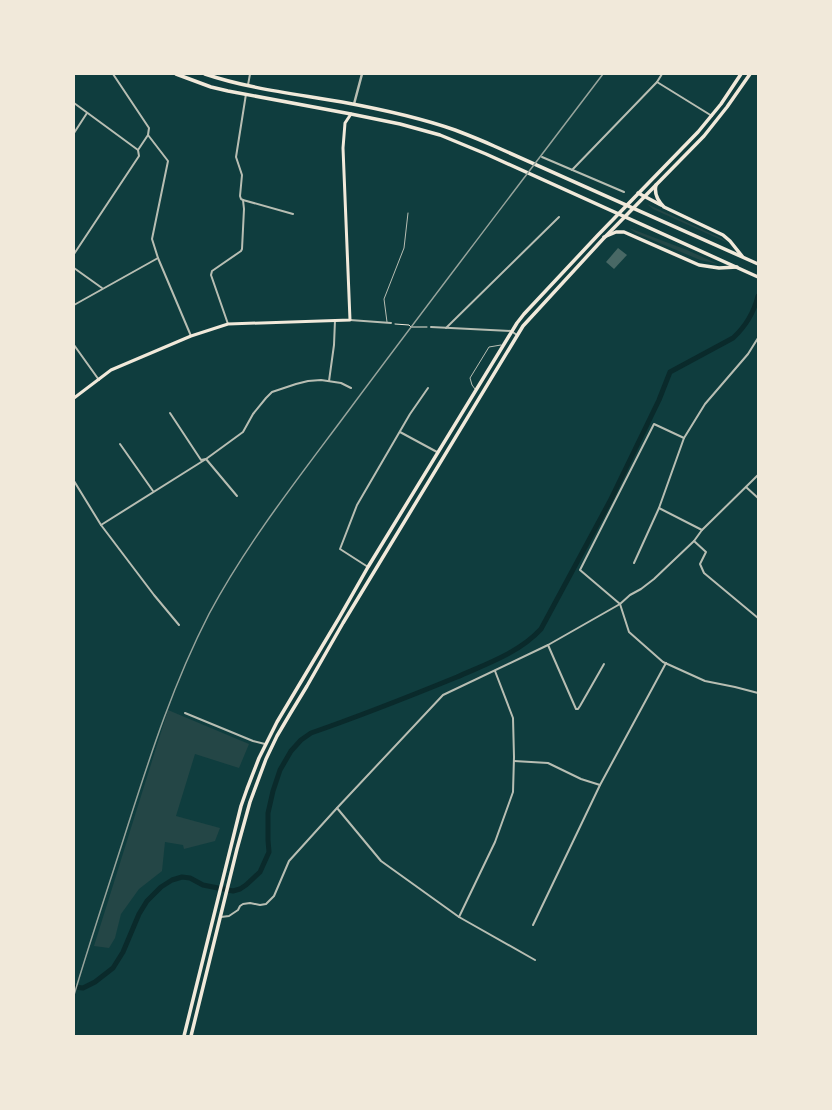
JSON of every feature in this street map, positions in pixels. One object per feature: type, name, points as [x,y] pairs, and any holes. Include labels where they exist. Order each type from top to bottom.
[{"type":"main road","points":[[176,74],[210,87],[351,114],[420,129],[440,135],[461,143],[758,277]]},
{"type":"main road","points":[[205,74],[248,86],[354,104],[417,118],[460,132],[758,264]]},
{"type":"main road","points":[[184,1036],[236,826],[247,789],[265,744],[277,722],[390,530],[511,331],[524,314],[712,116],[741,74]]},
{"type":"main road","points":[[191,1036],[231,871],[250,802],[272,746],[343,623],[517,335],[529,318],[604,237],[713,125],[750,74]]},
{"type":"main road","points":[[74,398],[111,370],[191,336],[228,324],[350,320],[343,148],[346,123],[354,104]]},
{"type":"main road","points":[[656,185],[656,195],[659,202],[664,207]]},
{"type":"main road","points":[[637,194],[723,235],[743,257]]},
{"type":"main road","points":[[604,237],[616,232],[624,232],[699,265],[719,268],[738,267]]},
{"type":"main road","points":[[390,530],[397,534]]},
{"type":"street","points":[[74,254],[139,156],[138,150],[148,135],[149,128],[113,74]]},
{"type":"street","points":[[248,86],[250,74]]},
{"type":"street","points":[[354,104],[362,74]]},
{"type":"street","points":[[572,170],[657,82],[662,74]]},
{"type":"street","points":[[657,82],[712,116]]},
{"type":"street","points":[[246,94],[236,157],[242,175],[241,199],[293,214]]},
{"type":"street","points":[[74,103],[138,150]]},
{"type":"street","points":[[74,133],[88,113]]},
{"type":"street","points":[[148,135],[168,161],[152,239],[158,258],[191,336]]},
{"type":"street","points":[[542,157],[624,192]]},
{"type":"street","points":[[228,324],[211,273],[241,251],[244,200]]},
{"type":"street","points":[[446,328],[559,217]]},
{"type":"street","points":[[74,305],[158,258]]},
{"type":"street","points":[[74,268],[103,288]]},
{"type":"street","points":[[329,381],[334,345],[335,320]]},
{"type":"street","points":[[350,320],[391,323]]},
{"type":"street","points":[[431,327],[511,331],[517,335]]},
{"type":"street","points":[[634,564],[659,508],[684,438],[705,404],[748,354],[758,338]]},
{"type":"street","points":[[74,345],[99,380]]},
{"type":"street","points":[[101,525],[206,459],[243,432],[253,414],[272,392],[308,381],[321,380],[341,383],[351,388]]},
{"type":"street","points":[[368,567],[340,549],[357,505],[410,414],[428,388]]},
{"type":"street","points":[[170,413],[201,460],[206,459]]},
{"type":"street","points":[[684,438],[654,424],[580,570],[620,604],[629,632],[666,663],[705,681],[735,687],[758,694]]},
{"type":"street","points":[[400,432],[437,452]]},
{"type":"street","points":[[120,444],[153,491]]},
{"type":"street","points":[[206,459],[237,496]]},
{"type":"street","points":[[220,918],[229,916],[238,910],[243,904],[266,904],[274,896],[289,861],[443,695],[548,645],[620,604],[630,595],[642,589],[694,541],[702,530],[758,475]]},
{"type":"street","points":[[74,481],[101,525],[154,595],[179,625]]},
{"type":"street","points":[[746,487],[758,498]]},
{"type":"street","points":[[659,508],[702,530]]},
{"type":"street","points":[[694,541],[706,552],[700,564],[704,573],[758,618]]},
{"type":"street","points":[[548,645],[576,709],[580,706],[604,664]]},
{"type":"street","points":[[534,925],[600,785],[666,663]]},
{"type":"street","points":[[459,917],[495,842],[513,792],[513,718],[495,670]]},
{"type":"street","points":[[185,713],[253,741],[265,744]]},
{"type":"street","points":[[514,761],[548,763],[581,779],[600,785]]},
{"type":"street","points":[[337,808],[381,861],[459,917],[535,960]]},
{"type":"lane","points":[[387,323],[384,299],[404,248],[408,213]]},
{"type":"lane","points":[[476,389],[472,385],[470,378],[489,347],[503,344]]},
{"type":"path","points":[[391,323],[409,325],[411,327],[431,327]]},
{"type":"shaded area","points":[[647,204],[721,238],[728,243],[653,209]]},
{"type":"shaded area","points":[[629,228],[687,250],[718,264],[700,260],[636,233]]},
{"type":"shaded area","points":[[168,710],[249,744],[239,768],[195,754],[176,816],[220,828],[215,841],[184,849],[183,845],[165,842],[162,871],[139,889],[121,914],[115,938],[109,948],[94,946]]},
{"type":"building","points":[[618,248],[627,255],[614,269],[606,262]]},
{"type":"waterway","points":[[74,987],[83,988],[95,982],[113,968],[123,952],[139,914],[147,901],[161,887],[172,880],[182,877],[190,878],[203,885],[233,891],[246,885],[260,872],[269,852],[268,813],[273,791],[280,770],[291,751],[301,740],[311,733],[402,699],[502,657],[523,645],[541,629],[610,501],[659,400],[670,372],[733,338],[748,319],[758,296]]},
{"type":"railway","points":[[74,995],[164,718],[196,640],[224,587],[293,484],[603,74]]}]
